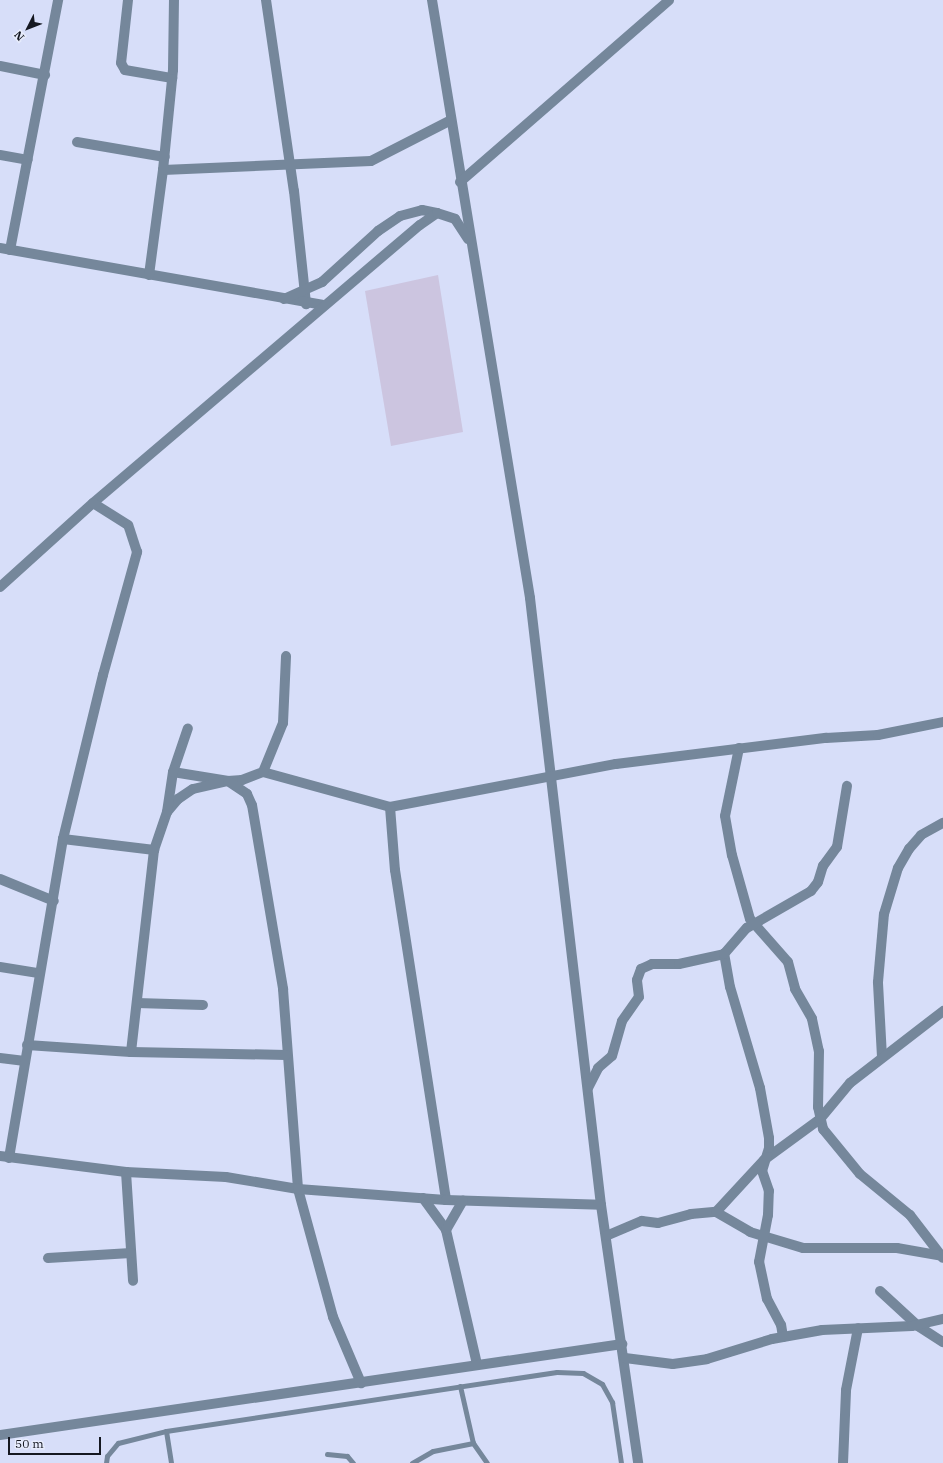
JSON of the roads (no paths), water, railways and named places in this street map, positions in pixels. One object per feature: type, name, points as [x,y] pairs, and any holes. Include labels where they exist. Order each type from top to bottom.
[{"type":"street","points":[[58,0],[28,160],[5,249],[283,300],[322,305]]},
{"type":"street","points":[[128,0],[121,63],[125,70],[172,78]]},
{"type":"street","points":[[149,275],[163,170],[172,78],[174,0]]},
{"type":"street","points":[[266,0],[289,163],[306,304]]},
{"type":"street","points":[[432,0],[460,182],[530,598],[553,776],[601,1205],[638,1463]]},
{"type":"street","points":[[460,182],[669,0]]},
{"type":"street","points":[[0,66],[45,75]]},
{"type":"street","points":[[163,170],[289,163],[333,164],[372,161],[451,120]]},
{"type":"street","points":[[77,142],[164,157]]},
{"type":"street","points":[[0,155],[28,160]]},
{"type":"street","points":[[283,300],[304,292],[322,282],[378,231],[400,216],[422,210],[455,219],[471,244]]},
{"type":"street","points":[[0,587],[93,503],[322,305],[437,213]]},
{"type":"street","points":[[93,503],[128,525],[138,552],[103,675],[63,839],[54,901],[39,973],[24,1061],[4,1157],[126,1172],[226,1178],[298,1189],[446,1200],[601,1205]]},
{"type":"street","points":[[263,772],[283,723],[286,656]]},
{"type":"street","points":[[167,812],[178,799],[193,789],[228,781],[242,780],[263,772],[390,807],[616,764],[739,748],[878,735],[943,722]]},
{"type":"street","points":[[131,1052],[154,850],[167,812],[173,772],[188,728]]},
{"type":"street","points":[[739,748],[725,816],[733,860],[746,909],[754,923],[788,962],[795,989],[812,1019],[820,1062],[820,1119],[823,1130],[840,1153],[877,1190],[910,1215],[942,1257]]},
{"type":"street","points":[[173,772],[228,781],[247,794],[252,805],[283,988],[286,1055],[298,1189],[333,1316],[361,1383]]},
{"type":"street","points":[[588,1088],[598,1068],[612,1056],[622,1021],[639,997],[637,980],[641,969],[652,964],[680,964],[724,954],[754,923],[811,892],[818,882],[823,866],[838,847],[847,786]]},
{"type":"street","points":[[390,807],[395,870],[446,1200]]},
{"type":"street","points":[[882,1057],[878,982],[884,914],[898,868],[909,849],[921,836],[943,823]]},
{"type":"street","points":[[63,839],[154,850]]},
{"type":"street","points":[[0,879],[54,901]]},
{"type":"street","points":[[724,954],[730,987],[760,1088],[770,1143],[762,1170],[769,1191],[765,1238],[760,1267],[767,1300],[781,1325],[783,1337]]},
{"type":"street","points":[[0,967],[39,973]]},
{"type":"street","points":[[137,1003],[203,1005]]},
{"type":"street","points":[[716,1212],[764,1160],[820,1119],[845,1086],[943,1011]]},
{"type":"street","points":[[27,1045],[131,1052],[286,1055]]},
{"type":"street","points":[[0,1058],[24,1061]]},
{"type":"street","points":[[126,1172],[133,1281]]},
{"type":"street","points":[[423,1198],[446,1230],[477,1364]]},
{"type":"street","points":[[446,1230],[463,1200]]},
{"type":"street","points":[[606,1236],[642,1221],[658,1223],[692,1214],[716,1212],[765,1238],[815,1250],[897,1248],[942,1257]]},
{"type":"street","points":[[48,1258],[131,1253]]},
{"type":"street","points":[[880,1291],[918,1326],[943,1342]]},
{"type":"street","points":[[624,1358],[673,1364],[707,1359],[783,1337],[858,1328],[918,1326],[943,1319]]},
{"type":"street","points":[[843,1463],[846,1390],[858,1328]]},
{"type":"street","points":[[0,1435],[361,1383],[477,1364],[622,1344]]},
{"type":"lane","points":[[106,1463],[107,1456],[118,1443],[166,1431],[558,1372],[583,1373],[602,1384],[612,1402],[621,1463]]},
{"type":"lane","points":[[460,1386],[472,1443],[487,1463]]},
{"type":"lane","points":[[166,1431],[171,1463]]},
{"type":"lane","points":[[412,1463],[433,1451],[472,1443]]},
{"type":"lane","points":[[327,1454],[347,1456],[353,1463]]}]
